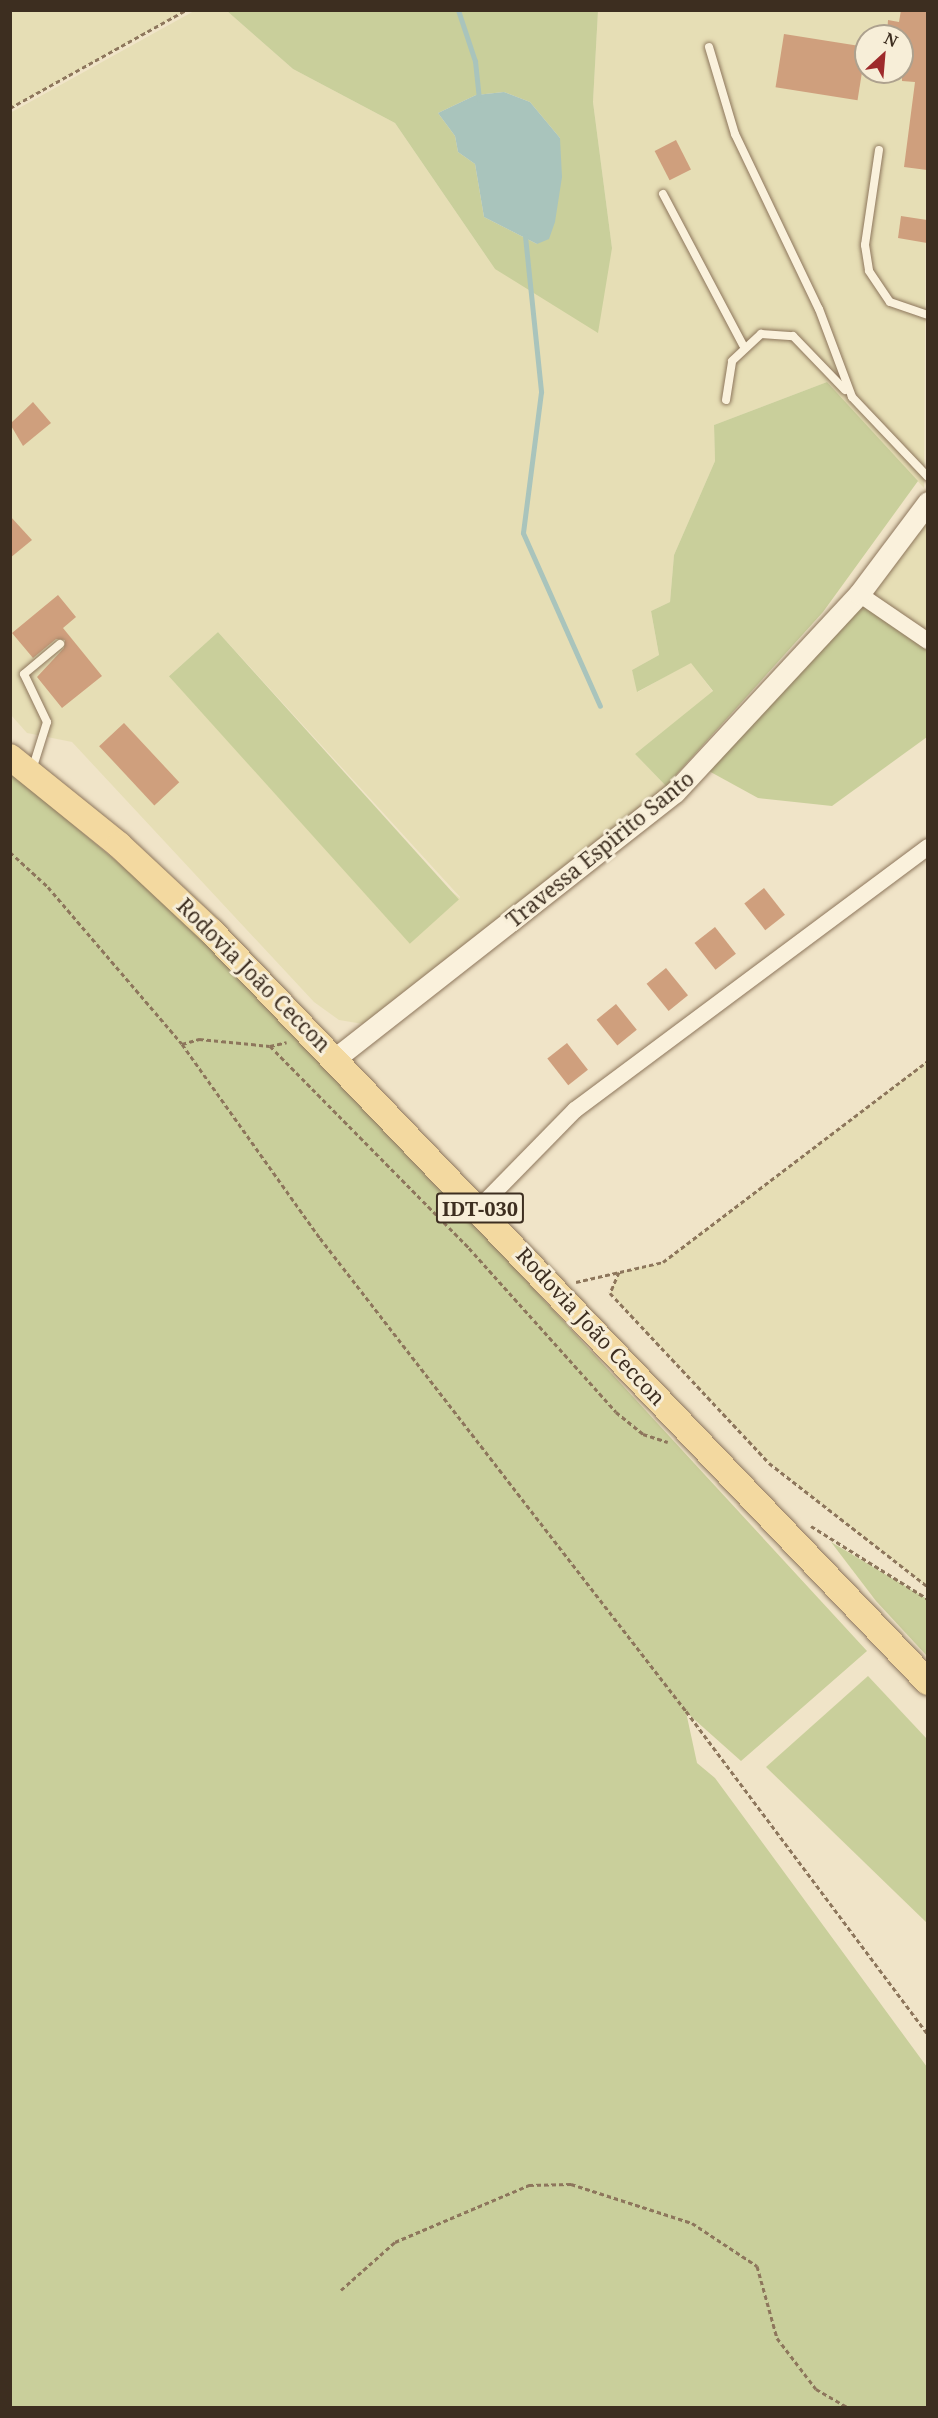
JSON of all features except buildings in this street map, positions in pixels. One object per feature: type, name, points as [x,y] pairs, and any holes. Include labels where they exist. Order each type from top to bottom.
[{"type":"main road","name":"Rodovia João Ceccon","points":[[10,757],[128,852],[337,1057],[927,1682]]},
{"type":"street","name":"Travessa Espirito Santo","points":[[337,1057],[675,792],[859,594],[927,502]]},
{"type":"street","points":[[859,594],[927,641]]},
{"type":"street","points":[[479,1208],[575,1110],[927,847]]},
{"type":"lane","points":[[709,47],[743,153],[819,309],[852,397]]},
{"type":"lane","points":[[879,150],[865,244],[869,271],[890,302],[927,315]]},
{"type":"lane","points":[[663,194],[743,345]]},
{"type":"lane","points":[[726,400],[732,361],[743,345],[761,334],[793,336],[927,477]]},
{"type":"lane","points":[[31,773],[47,722],[24,674],[60,644]]},
{"type":"path","points":[[10,108],[186,10]]},
{"type":"path","points":[[10,852],[48,887],[182,1044],[320,1238],[686,1711],[927,2035]]},
{"type":"path","points":[[182,1044],[200,1039],[270,1046],[293,1041]]},
{"type":"path","points":[[270,1046],[469,1248],[615,1412],[642,1434],[668,1442],[702,1443]]},
{"type":"path","points":[[554,1287],[663,1262],[927,1061]]},
{"type":"path","points":[[619,1272],[610,1293],[769,1463],[927,1587]]},
{"type":"path","points":[[831,1542],[927,1599]]},
{"type":"path","points":[[341,2290],[395,2242],[529,2185],[571,2184],[692,2223],[757,2266],[777,2338],[816,2389],[849,2408]]},
{"type":"shaded area","points":[[11,10],[186,10],[186,11],[11,108]]},
{"type":"shaded area","points":[[194,11],[227,11],[293,69],[395,123],[495,269],[612,248],[593,102],[598,11],[927,11],[924,488],[827,382],[714,425],[715,461],[674,555],[670,602],[651,611],[659,655],[632,670],[638,692],[691,662],[713,692],[635,754],[666,786],[363,1024],[339,1020],[314,1002],[72,742],[27,733],[11,715],[10,113]],"holes":[[[218,632],[460,898],[169,676]]]},
{"type":"shaded area","points":[[927,502],[927,641],[859,594]]},
{"type":"shaded area","points":[[927,1061],[927,1587],[769,1463],[610,1293],[619,1272],[663,1262]]},
{"type":"green space","points":[[227,11],[598,11],[593,102],[612,248],[598,333],[495,269],[395,123],[293,69]],"holes":[[[504,92],[530,102],[560,138],[537,244],[484,217],[475,164],[458,152],[455,136],[438,113],[476,95]]]},
{"type":"green space","points":[[827,382],[918,481],[823,612],[666,786],[635,754],[713,691],[691,663],[637,692],[632,670],[659,655],[651,611],[670,602],[674,555],[715,461],[714,425]]},
{"type":"green space","points":[[862,603],[927,650],[927,737],[832,806],[758,798],[707,770]]},
{"type":"green space","points":[[218,632],[459,900],[410,944],[169,676]]},
{"type":"green space","points":[[10,772],[164,901],[301,1036],[867,1651],[741,1761],[686,1712],[697,1763],[715,1778],[927,2067],[927,2407],[11,2407]]},
{"type":"green space","points":[[831,1542],[927,1599],[927,1656],[876,1601]]},
{"type":"green space","points":[[868,1676],[927,1739],[927,1923],[766,1767]]},
{"type":"water","points":[[504,92],[530,102],[560,138],[562,177],[555,222],[549,239],[537,244],[484,217],[475,164],[458,152],[455,136],[438,113],[476,95]]},
{"type":"waterway","points":[[458,10],[475,61],[479,100]]},
{"type":"waterway","points":[[525,236],[541,392],[523,533],[600,706]]}]
